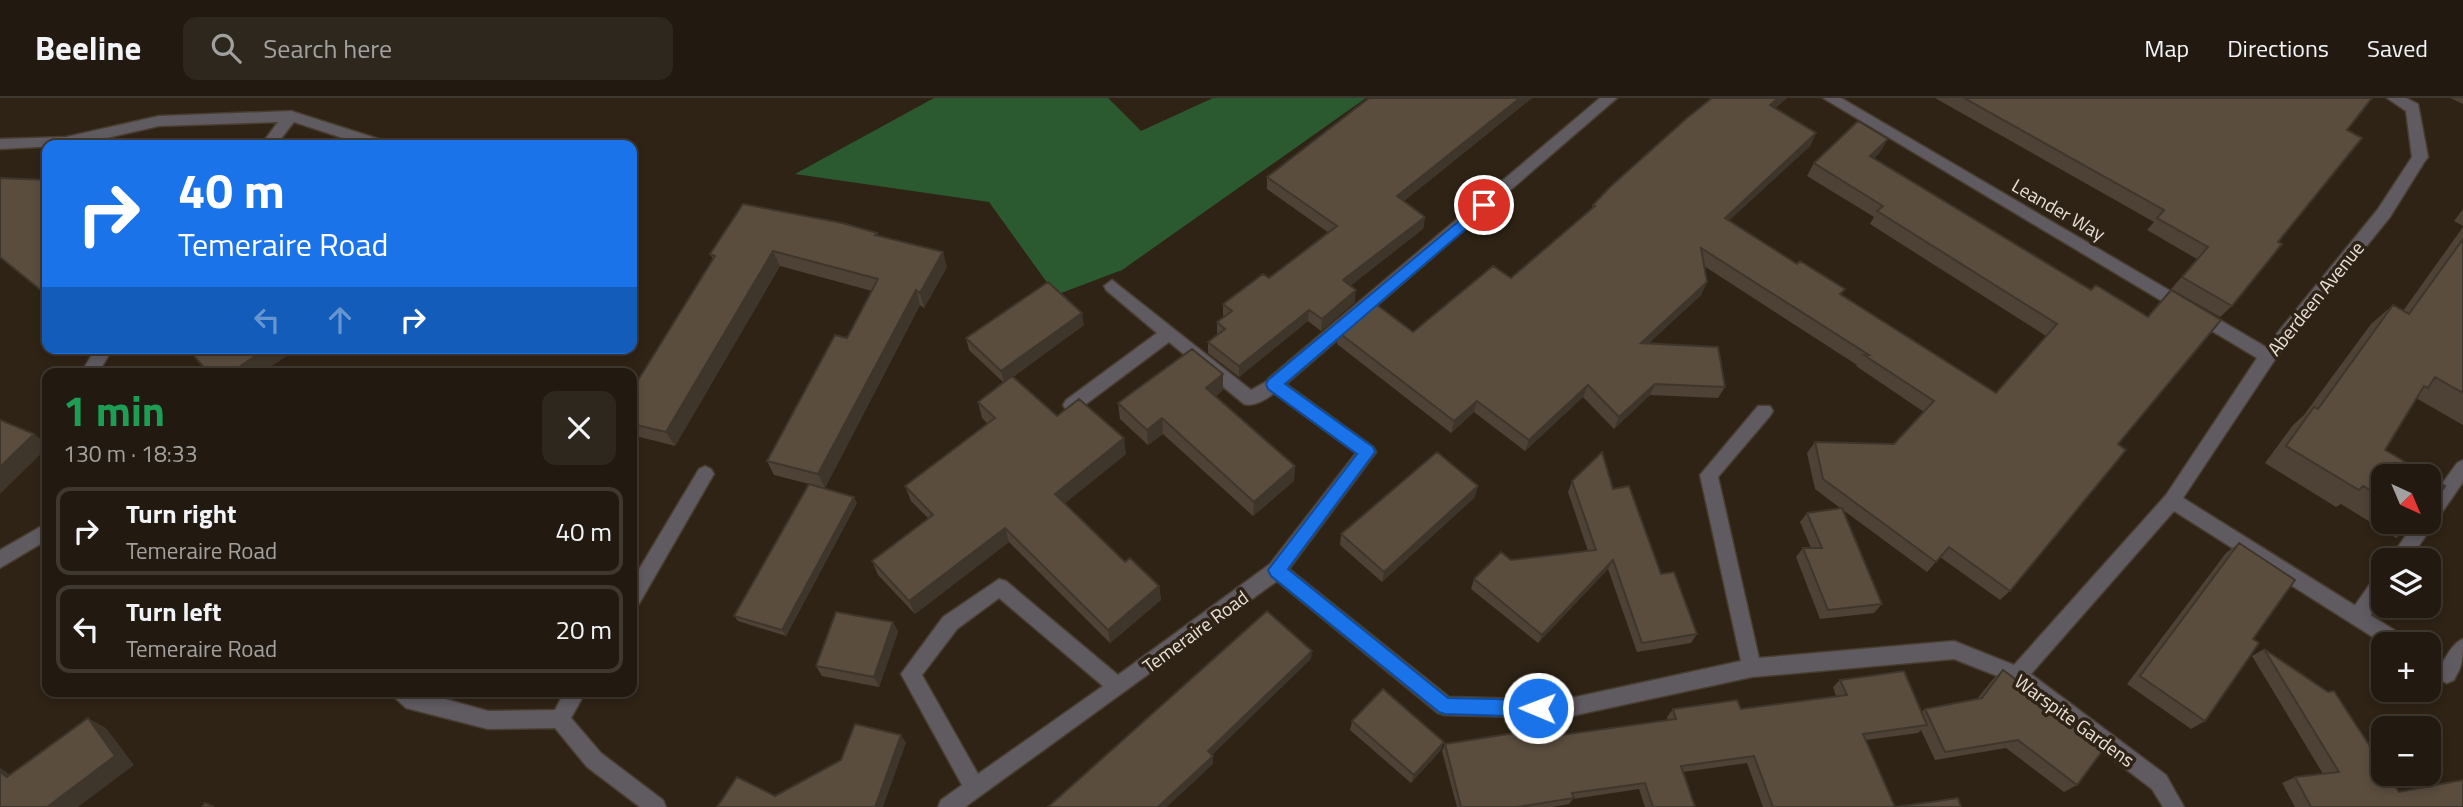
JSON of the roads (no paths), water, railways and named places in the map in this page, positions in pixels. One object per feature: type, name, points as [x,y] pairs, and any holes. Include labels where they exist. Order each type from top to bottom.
[{"type":"street","points":[[1112,286],[1250,399],[1273,384],[1610,98]]},
{"type":"street","name":"Leander Way","points":[[1830,98],[2268,356]]},
{"type":"street","name":"Aberdeen Avenue","points":[[2017,675],[2172,500],[2268,356],[2384,213],[2420,157],[2413,108],[2393,98]]},
{"type":"street","points":[[75,140],[159,121],[291,116],[365,140]]},
{"type":"street","points":[[272,140],[291,116]]},
{"type":"street","points":[[0,144],[42,143]]},
{"type":"street","points":[[1072,405],[1169,333]]},
{"type":"street","name":"Temeraire Road","points":[[948,807],[1277,570],[1367,452],[1273,384]]},
{"type":"street","points":[[1752,668],[1709,474],[1764,411]]},
{"type":"street","points":[[2441,499],[2463,467]]},
{"type":"street","points":[[637,590],[705,474]]},
{"type":"street","points":[[2172,500],[2381,632]]},
{"type":"street","points":[[0,560],[42,534]]},
{"type":"street","name":"Warspite Gardens","points":[[1277,570],[1445,706],[1562,709],[1752,668],[1954,650],[2017,675],[2160,782],[2174,807]]},
{"type":"street","points":[[975,788],[911,674],[950,623],[999,587],[1118,687]]},
{"type":"street","points":[[2358,617],[2371,598]]},
{"type":"street","points":[[2441,670],[2447,674],[2463,648]]},
{"type":"street","points":[[408,697],[413,701],[488,720],[560,719]]},
{"type":"street","points":[[560,719],[573,697]]},
{"type":"street","points":[[560,719],[594,760],[656,807]]}]
